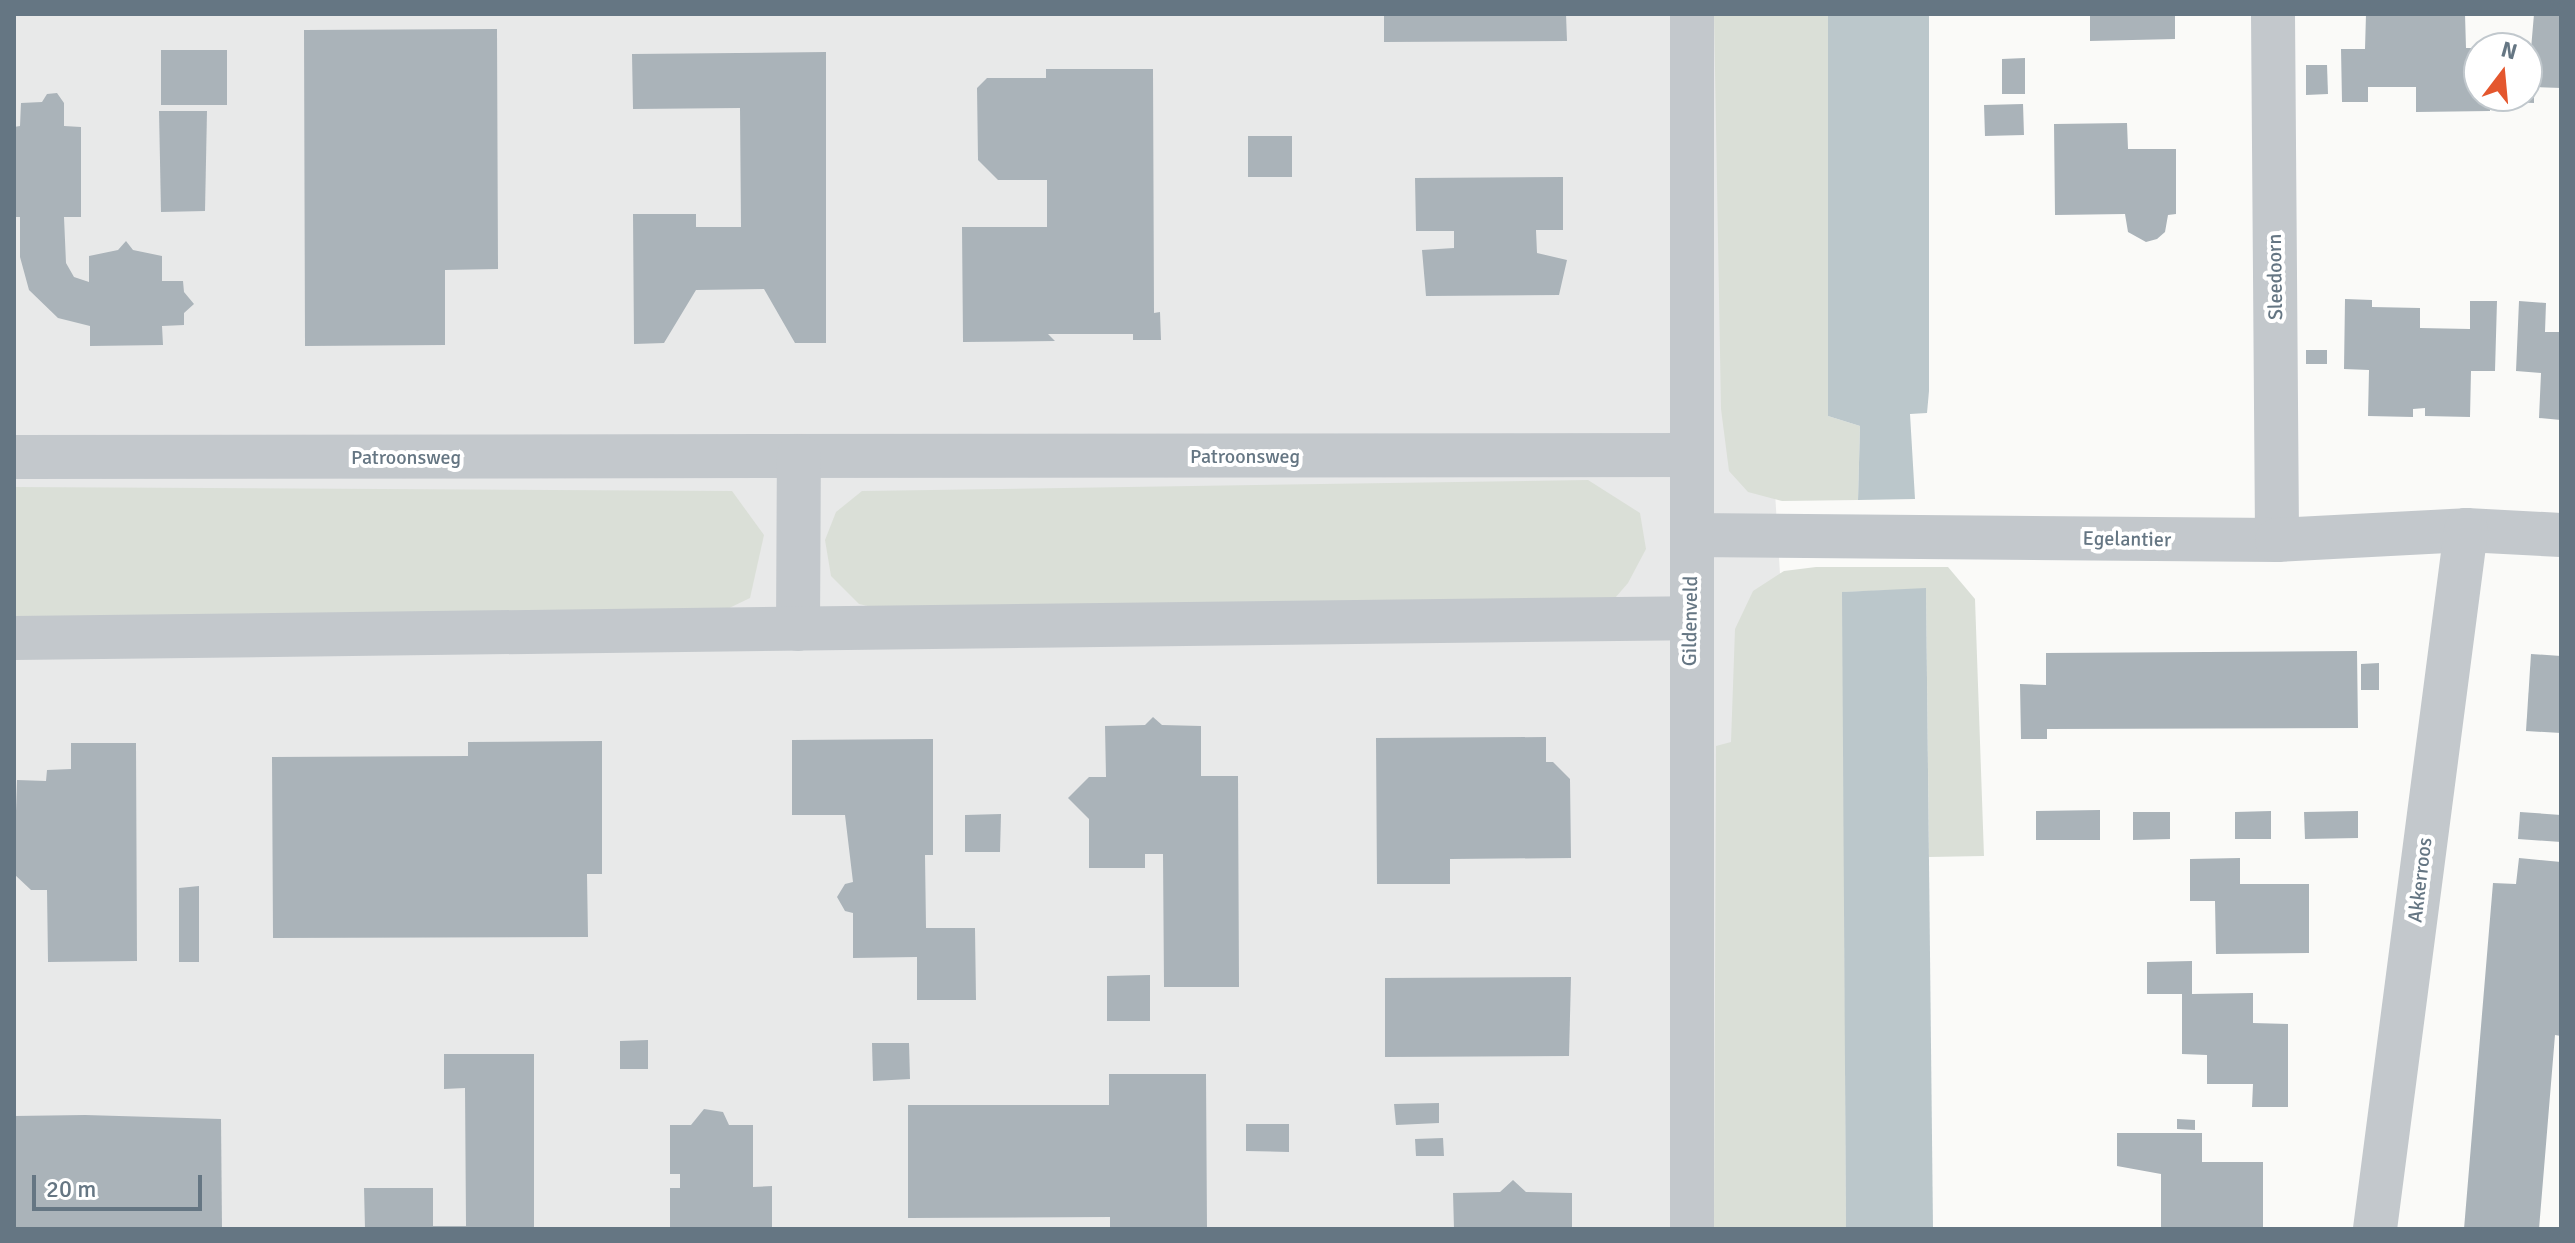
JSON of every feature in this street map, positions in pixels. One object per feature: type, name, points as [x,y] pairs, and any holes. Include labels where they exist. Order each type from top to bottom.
[{"type":"street","name":"Gildenveld","points":[[1692,14],[1692,535],[1688,618],[1692,1229]]},
{"type":"street","name":"Sleedoorn","points":[[2273,14],[2277,540]]},
{"type":"street","name":"Patroonsweg","points":[[14,457],[1692,455]]},
{"type":"street","points":[[798,629],[799,456]]},
{"type":"street","name":"Egelantier","points":[[1692,535],[2277,540],[2466,530],[2561,535]]},
{"type":"street","name":"Akkerroos","points":[[2375,1229],[2466,530]]},
{"type":"street","points":[[14,638],[1688,618]]},
{"type":"shaded area","points":[[14,14],[1770,14],[1772,443],[1785,656],[1784,1229],[14,1229]]},
{"type":"shaded area","points":[[1714,14],[1828,14],[1828,416],[1860,426],[1858,500],[1782,501],[1748,492],[1729,471],[1721,409]]},
{"type":"shaded area","points":[[1828,14],[1929,14],[1929,391],[1927,413],[1910,414],[1915,499],[1858,500],[1860,426],[1828,416]]},
{"type":"shaded area","points":[[1588,480],[1640,513],[1646,549],[1628,583],[1609,605],[889,611],[859,604],[831,576],[825,540],[836,512],[862,491]]},
{"type":"shaded area","points":[[14,487],[732,491],[764,535],[750,598],[723,611],[14,618]]},
{"type":"shaded area","points":[[1816,567],[1948,567],[1975,599],[1984,856],[1929,857],[1926,589],[1843,592],[1846,1229],[1714,1229],[1716,746],[1731,742],[1735,629],[1753,591],[1784,571]]},
{"type":"shaded area","points":[[1926,588],[1933,1229],[1846,1229],[1842,592]]},
{"type":"building","points":[[1384,14],[1566,14],[1567,41],[1384,42]]},
{"type":"building","points":[[2090,14],[2175,14],[2175,39],[2090,41]]},
{"type":"building","points":[[2366,14],[2465,14],[2463,111],[2416,112],[2416,87],[2368,87],[2368,102],[2342,102],[2341,49],[2365,49]]},
{"type":"building","points":[[2534,14],[2561,14],[2561,88],[2543,87],[2543,32],[2532,32]]},
{"type":"building","points":[[497,29],[498,269],[445,270],[445,345],[305,346],[304,30]]},
{"type":"building","points":[[161,50],[227,50],[227,105],[161,105]]},
{"type":"building","points":[[826,52],[826,343],[795,343],[764,289],[696,290],[664,343],[634,344],[633,214],[696,214],[696,227],[741,227],[740,108],[633,109],[632,54]]},
{"type":"building","points":[[2025,58],[2025,94],[2002,94],[2002,59]]},
{"type":"building","points":[[2306,65],[2327,65],[2328,94],[2306,95]]},
{"type":"building","points":[[1046,69],[1153,69],[1154,313],[1160,312],[1161,340],[1133,340],[1133,334],[1048,334],[1055,341],[963,342],[962,227],[1047,227],[1047,180],[998,180],[978,160],[977,88],[987,78],[1046,78]]},
{"type":"building","points":[[57,93],[64,103],[64,126],[81,127],[81,217],[64,217],[66,263],[74,277],[89,282],[89,256],[118,250],[126,241],[133,250],[162,256],[162,281],[183,281],[184,292],[194,304],[184,313],[184,325],[162,326],[163,345],[90,346],[90,326],[58,318],[29,290],[20,257],[20,217],[14,217],[14,127],[20,126],[21,103],[42,102],[47,94]]},
{"type":"building","points":[[2023,104],[2024,135],[1985,136],[1984,105]]},
{"type":"building","points":[[159,111],[207,111],[205,211],[161,212]]},
{"type":"building","points":[[2127,123],[2128,149],[2176,149],[2176,214],[2168,215],[2165,232],[2157,239],[2146,242],[2128,232],[2125,214],[2055,215],[2054,124]]},
{"type":"building","points":[[1248,136],[1292,136],[1292,177],[1248,177]]},
{"type":"building","points":[[1563,177],[1563,230],[1536,230],[1537,253],[1567,260],[1559,295],[1426,296],[1422,250],[1454,248],[1454,231],[1416,231],[1415,178]]},
{"type":"building","points":[[2345,299],[2372,300],[2372,307],[2420,308],[2420,328],[2470,329],[2470,301],[2497,301],[2495,371],[2471,371],[2470,417],[2425,416],[2425,408],[2413,409],[2413,417],[2368,416],[2369,370],[2344,369]]},
{"type":"building","points":[[2519,301],[2546,303],[2545,332],[2561,332],[2561,420],[2539,418],[2541,373],[2516,371]]},
{"type":"building","points":[[2306,350],[2327,350],[2327,364],[2306,364]]},
{"type":"building","points":[[2357,651],[2358,728],[2047,729],[2047,739],[2021,739],[2020,684],[2046,685],[2046,653]]},
{"type":"building","points":[[2531,654],[2561,656],[2561,733],[2526,731]]},
{"type":"building","points":[[2379,663],[2379,690],[2361,690],[2361,664]]},
{"type":"building","points":[[1153,717],[1162,725],[1201,726],[1201,776],[1238,776],[1239,987],[1164,987],[1163,854],[1145,854],[1145,868],[1089,868],[1089,819],[1068,798],[1089,777],[1106,777],[1105,726],[1145,725]]},
{"type":"building","points":[[1546,737],[1546,762],[1553,762],[1570,779],[1571,858],[1450,859],[1450,884],[1377,884],[1376,738]]},
{"type":"building","points":[[933,739],[933,855],[925,855],[926,928],[975,928],[976,1000],[917,1000],[917,957],[853,958],[853,913],[845,911],[837,897],[845,884],[853,882],[845,815],[792,815],[792,740]]},
{"type":"building","points":[[602,741],[602,874],[587,874],[588,937],[273,938],[272,757],[468,756],[468,742]]},
{"type":"building","points":[[71,743],[136,743],[137,961],[48,962],[47,890],[31,890],[14,874],[17,780],[46,781],[47,770],[71,769]]},
{"type":"building","points":[[2100,810],[2100,840],[2036,840],[2036,811]]},
{"type":"building","points":[[2271,811],[2271,839],[2235,839],[2235,812]]},
{"type":"building","points":[[2358,811],[2358,838],[2305,839],[2304,812]]},
{"type":"building","points":[[2133,812],[2170,812],[2170,839],[2133,840]]},
{"type":"building","points":[[2520,812],[2561,815],[2561,842],[2518,839]]},
{"type":"building","points":[[1001,814],[1000,852],[965,852],[965,815]]},
{"type":"building","points":[[2240,858],[2240,884],[2309,884],[2309,953],[2216,954],[2215,901],[2190,901],[2190,859]]},
{"type":"building","points":[[2519,858],[2561,862],[2561,1036],[2555,1035],[2539,1229],[2464,1229],[2493,883],[2516,884]]},
{"type":"building","points":[[199,886],[199,962],[179,962],[179,888]]},
{"type":"building","points":[[2192,961],[2192,994],[2253,993],[2253,1023],[2288,1024],[2288,1107],[2252,1107],[2253,1084],[2207,1084],[2207,1055],[2182,1054],[2182,994],[2147,994],[2147,962]]},
{"type":"building","points":[[1150,975],[1150,1021],[1107,1021],[1107,976]]},
{"type":"building","points":[[1571,977],[1569,1056],[1385,1057],[1385,978]]},
{"type":"building","points":[[648,1040],[648,1069],[620,1069],[620,1041]]},
{"type":"building","points":[[872,1043],[909,1043],[910,1079],[873,1081]]},
{"type":"building","points":[[444,1054],[534,1054],[534,1229],[365,1229],[364,1188],[433,1188],[433,1226],[466,1226],[465,1088],[444,1089]]},
{"type":"building","points":[[1109,1074],[1206,1074],[1207,1229],[1110,1229],[1110,1217],[908,1218],[908,1105],[1109,1105]]},
{"type":"building","points":[[1439,1103],[1439,1123],[1396,1125],[1394,1104]]},
{"type":"building","points":[[704,1109],[723,1112],[729,1125],[753,1125],[753,1187],[772,1186],[772,1229],[670,1229],[670,1188],[680,1188],[680,1174],[670,1174],[670,1125],[691,1125]]},
{"type":"building","points":[[14,1116],[221,1119],[222,1229],[14,1229]]},
{"type":"building","points":[[2177,1119],[2195,1120],[2195,1130],[2177,1129]]},
{"type":"building","points":[[1246,1124],[1289,1124],[1289,1152],[1246,1151]]},
{"type":"building","points":[[2117,1133],[2202,1133],[2202,1162],[2263,1162],[2263,1229],[2161,1229],[2161,1174],[2117,1166]]},
{"type":"building","points":[[1443,1138],[1444,1156],[1416,1156],[1415,1139]]},
{"type":"building","points":[[1513,1180],[1526,1192],[1572,1193],[1572,1229],[1454,1229],[1453,1193],[1500,1192]]}]
